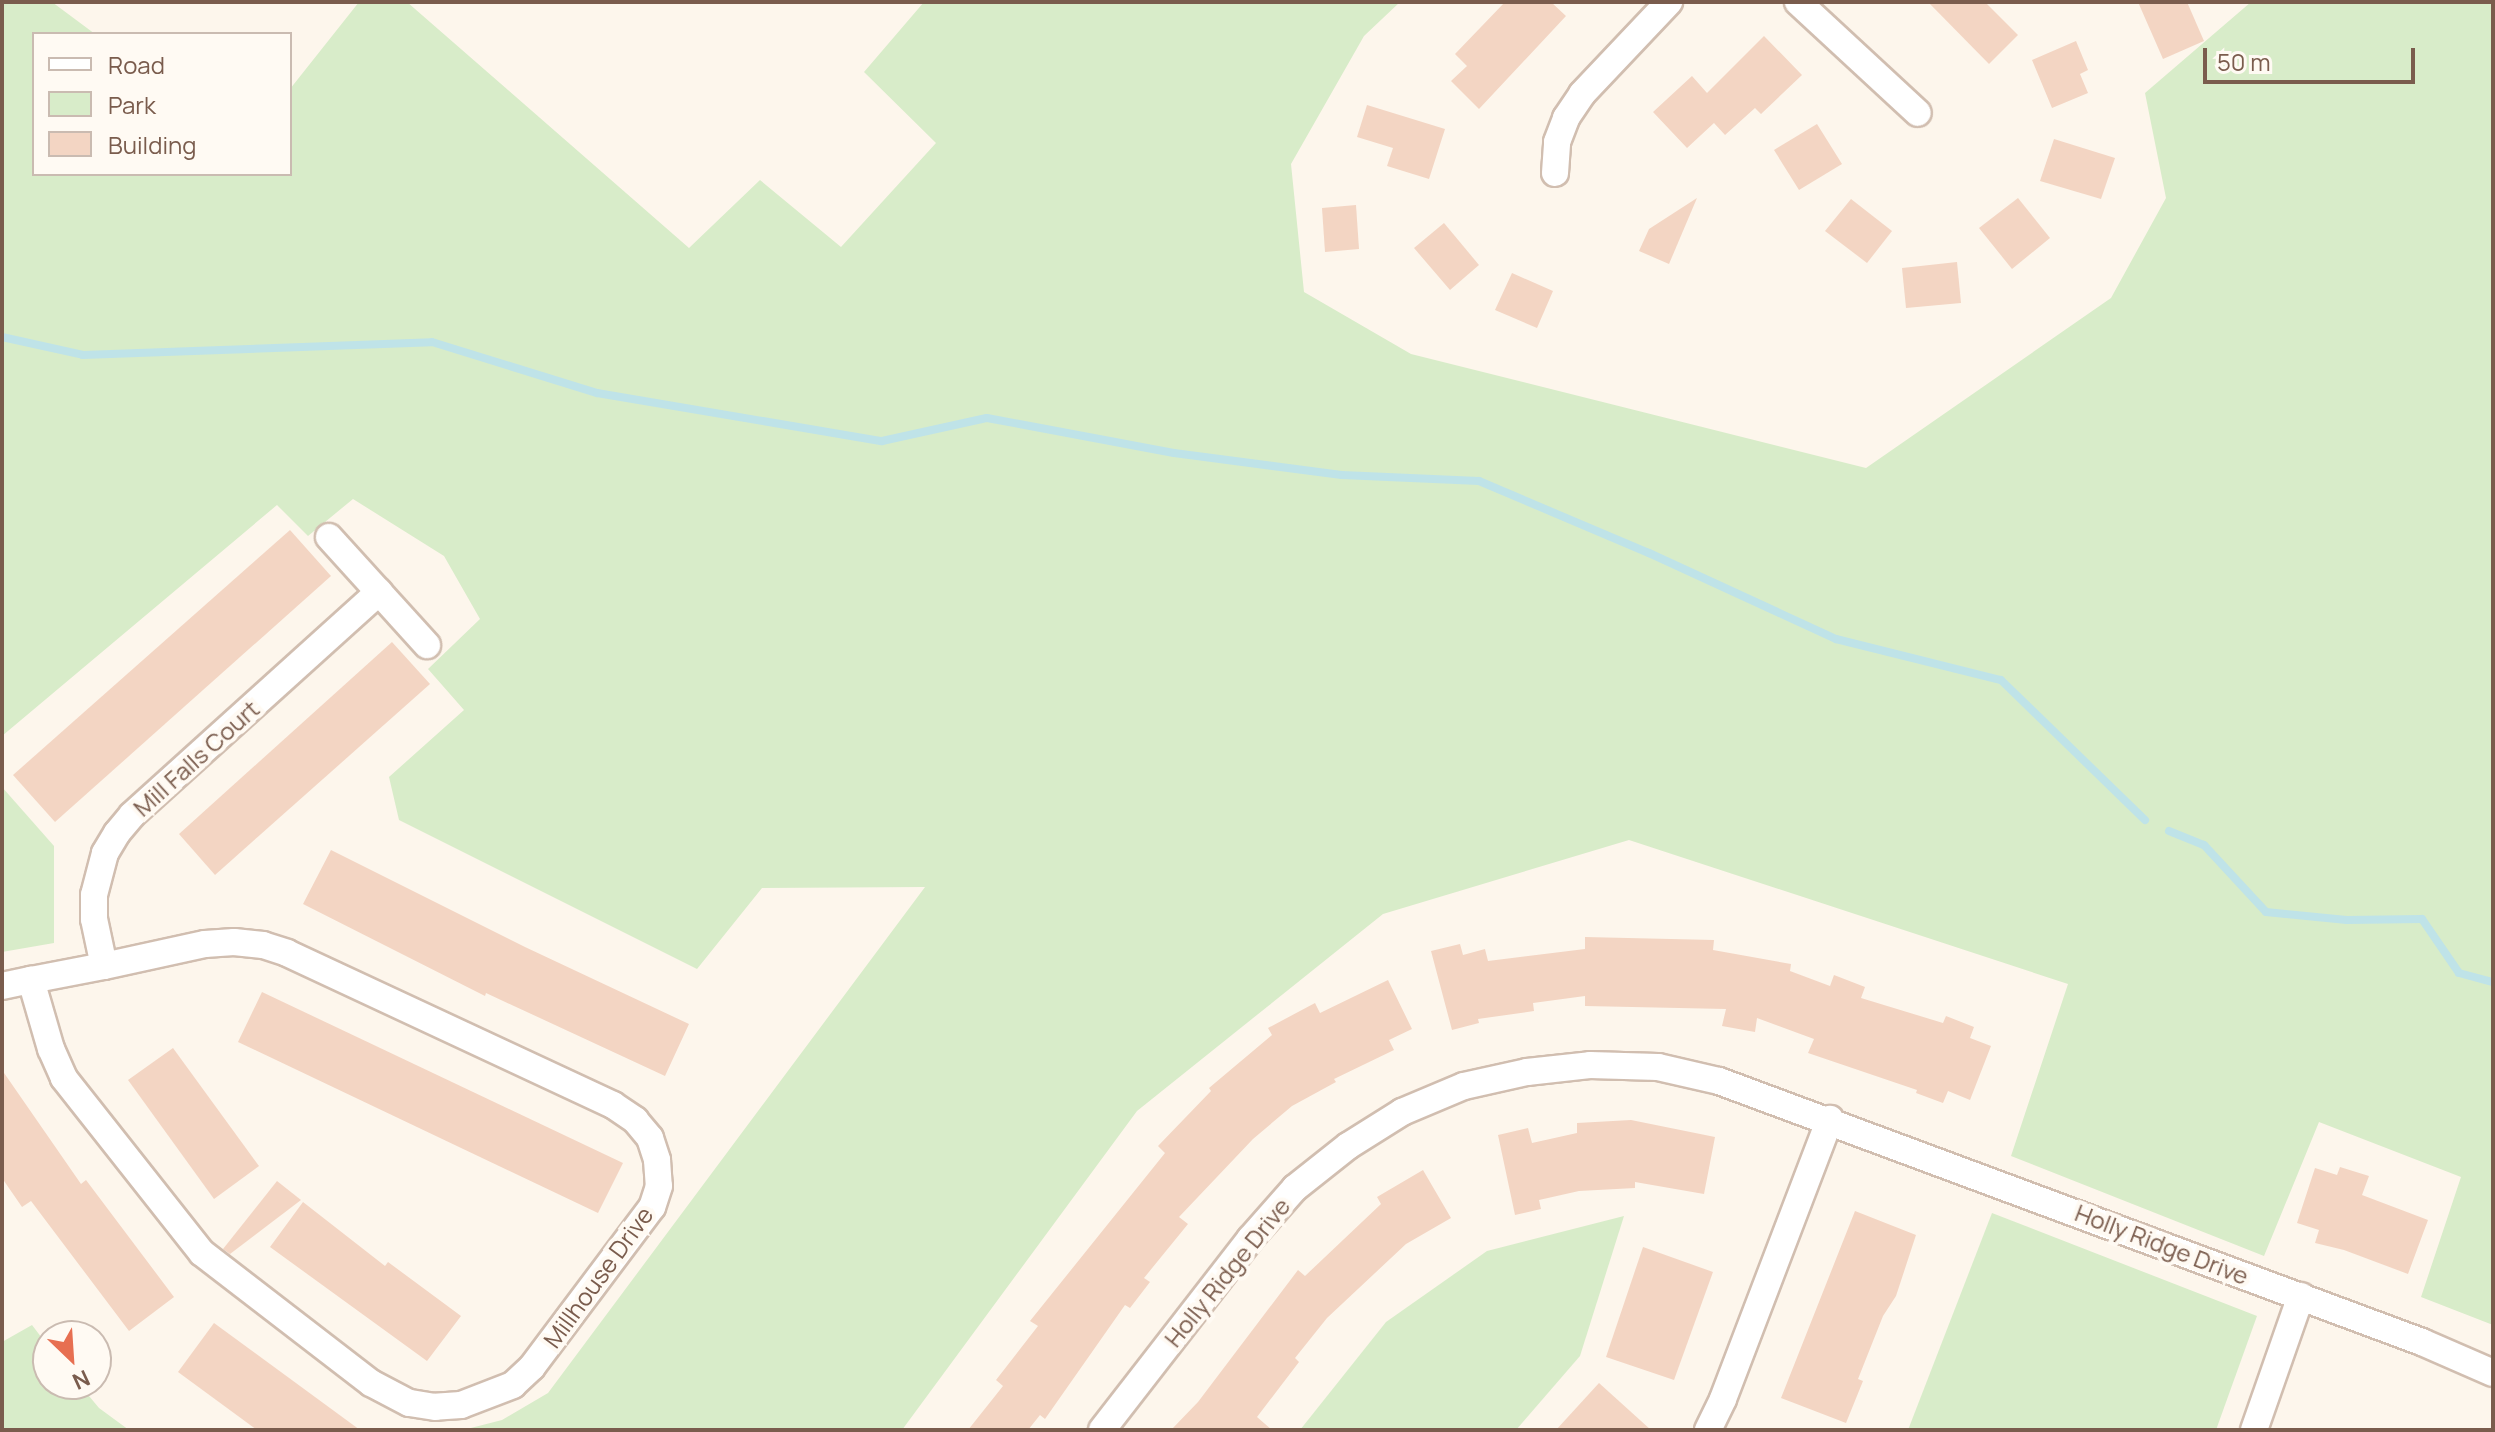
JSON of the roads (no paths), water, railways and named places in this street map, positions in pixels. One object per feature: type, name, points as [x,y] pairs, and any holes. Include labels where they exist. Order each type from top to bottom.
[{"type":"street","points":[[1555,173],[1557,142],[1566,118],[1582,94],[1669,2]]},
{"type":"street","points":[[1798,2],[1918,113]]},
{"type":"street","points":[[329,537],[427,645]]},
{"type":"street","name":"Mill Falls Court","points":[[104,966],[94,919],[94,895],[105,853],[117,833],[132,815],[379,592]]},
{"type":"street","name":"Millhouse Drive","points":[[2,986],[31,980],[104,966],[234,942],[263,945],[287,953],[613,1105],[635,1120],[650,1138],[657,1160],[659,1186],[652,1207],[532,1367],[513,1385],[461,1405],[409,1403],[371,1383],[202,1253],[64,1078],[51,1049],[31,980]]},
{"type":"street","name":"Holly Ridge Drive","points":[[1102,1430],[1250,1239],[1295,1188],[1348,1146],[1402,1112],[1464,1086],[1527,1072],[1590,1065],[1658,1067],[1719,1081],[1830,1119],[2301,1296],[2493,1373]]},
{"type":"street","points":[[1708,1430],[1723,1399],[1830,1119]]},
{"type":"street","points":[[2254,1430],[2301,1296]]},
{"type":"waterway","points":[[2,337],[83,355],[432,342],[597,393],[882,441],[987,418],[1174,453],[1342,475],[1479,481],[1649,553],[1836,639],[2001,680],[2145,820]]},
{"type":"waterway","points":[[2169,831],[2204,845],[2266,912],[2347,920],[2422,919],[2459,973],[2493,982]]}]
